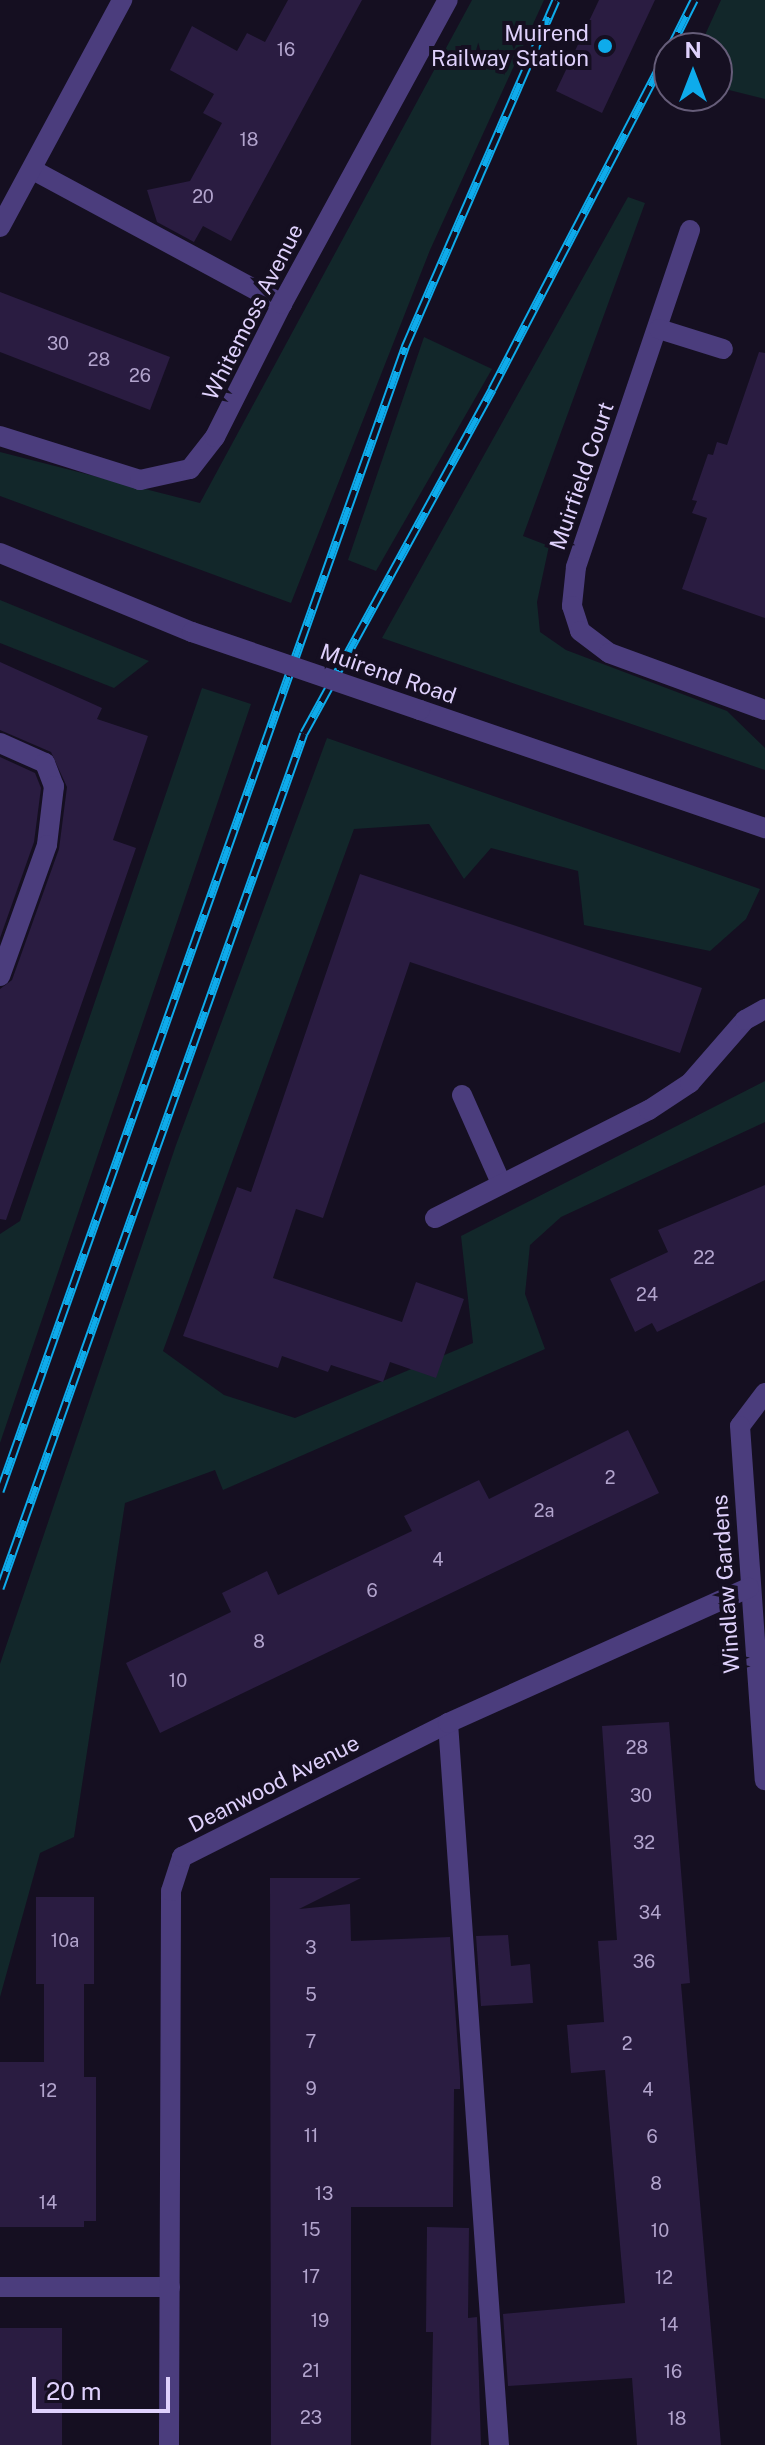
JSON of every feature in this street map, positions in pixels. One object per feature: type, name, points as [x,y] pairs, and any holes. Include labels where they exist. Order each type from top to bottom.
[{"type":"street","points":[[0,227],[122,0]]},
{"type":"street","name":"Whitemoss Avenue","points":[[0,436],[140,480],[190,469],[215,437],[282,304],[448,0]]},
{"type":"street","points":[[33,170],[282,304]]},
{"type":"street","name":"Muirfield Court","points":[[690,230],[576,567],[572,606],[580,631],[609,653],[765,710]]},
{"type":"street","points":[[659,329],[723,349]]},
{"type":"street","name":"Muirend Road","points":[[0,553],[192,632],[765,828]]},
{"type":"street","points":[[0,743],[45,763],[54,786],[47,845],[0,976]]},
{"type":"street","points":[[435,1218],[649,1110],[690,1083],[745,1020],[765,1009]]},
{"type":"street","points":[[462,1095],[501,1183]]},
{"type":"street","name":"Windlaw Gardens","points":[[765,1393],[740,1426],[749,1588],[765,1780]]},
{"type":"street","name":"Deanwood Avenue","points":[[169,2445],[171,1891],[182,1857],[448,1723],[749,1588]]},
{"type":"street","points":[[448,1723],[499,2445]]},
{"type":"street","points":[[0,2287],[170,2287]]},
{"type":"green space","points":[[472,0],[544,0],[430,250],[291,603],[0,496],[0,452],[200,503]]},
{"type":"green space","points":[[721,0],[765,0],[765,99],[733,91],[733,32],[706,32]]},
{"type":"green space","points":[[628,197],[645,203],[523,536],[549,546],[537,602],[540,632],[566,650],[727,711],[765,748],[765,770],[382,638]]},
{"type":"green space","points":[[424,337],[492,369],[376,571],[348,560]]},
{"type":"green space","points":[[0,600],[149,661],[114,688],[0,643]]},
{"type":"green space","points":[[202,688],[251,704],[0,1443],[0,1234],[20,1221]]},
{"type":"green space","points":[[327,738],[760,889],[746,919],[710,951],[584,925],[578,871],[491,848],[464,879],[429,824],[354,829],[163,1351],[224,1395],[295,1418],[473,1343],[461,1236],[765,1081],[765,1122],[561,1217],[530,1245],[525,1294],[545,1349],[223,1490],[215,1470],[125,1503],[74,1837],[40,1853],[0,1997],[0,1664],[176,1145]]},
{"type":"building","points":[[288,0],[362,0],[231,241],[203,226],[194,242],[157,222],[147,190],[190,181],[222,123],[203,113],[214,94],[170,70],[192,26],[237,51],[247,33],[265,42]]},
{"type":"building","name":"Muirend Railway Station","points":[[599,0],[655,0],[602,113],[556,91]]},
{"type":"building","points":[[0,292],[170,357],[150,410],[0,352]]},
{"type":"building","points":[[759,352],[765,353],[765,618],[682,589],[707,518],[692,513],[697,501],[692,500],[708,454],[713,455],[717,442],[727,445]]},
{"type":"building","points":[[0,662],[102,708],[97,719],[148,736],[113,840],[136,848],[6,1220],[0,1219],[0,989],[12,980],[59,849],[67,787],[51,752],[0,730]]},
{"type":"building","points":[[0,757],[35,773],[41,788],[34,842],[0,938]]},
{"type":"building","points":[[360,874],[702,988],[680,1053],[410,962],[323,1218],[296,1209],[273,1278],[402,1322],[416,1282],[464,1299],[436,1378],[390,1362],[383,1382],[331,1365],[328,1372],[282,1356],[278,1368],[183,1336],[237,1187],[251,1192]]},
{"type":"building","points":[[765,1185],[765,1280],[657,1332],[652,1323],[635,1332],[610,1279],[668,1252],[658,1230]]},
{"type":"building","points":[[628,1430],[659,1493],[160,1733],[126,1663],[231,1612],[222,1593],[267,1571],[278,1595],[412,1531],[404,1516],[479,1480],[489,1499]]},
{"type":"building","points":[[669,1722],[690,1983],[681,1984],[721,2445],[637,2445],[632,2378],[508,2386],[503,2314],[625,2303],[605,2070],[571,2073],[567,2025],[604,2022],[598,1941],[617,1940],[602,1726]]},
{"type":"building","points":[[270,1878],[361,1878],[299,1909],[350,1904],[351,1941],[450,1937],[460,2077],[460,2089],[454,2089],[453,2207],[351,2207],[351,2445],[271,2445]]},
{"type":"building","points":[[36,1897],[94,1897],[94,1984],[84,1984],[84,2077],[96,2077],[96,2221],[84,2221],[84,2227],[0,2227],[0,2062],[44,2062],[44,1984],[36,1984]]},
{"type":"building","points":[[508,1935],[511,1966],[530,1964],[533,2003],[481,2006],[476,1936]]},
{"type":"building","points":[[427,2227],[469,2228],[468,2318],[477,2317],[481,2445],[431,2445],[433,2332],[426,2332]]},
{"type":"building","points":[[0,2328],[62,2328],[62,2445],[0,2445]]},
{"type":"railway","points":[[0,1491],[405,347],[556,0]]},
{"type":"railway","points":[[678,32],[694,0]]},
{"type":"railway","points":[[0,1588],[304,733],[492,389],[653,80]]},
{"type":"place","name":"Muirend Railway Station","points":[[605,46]]}]
